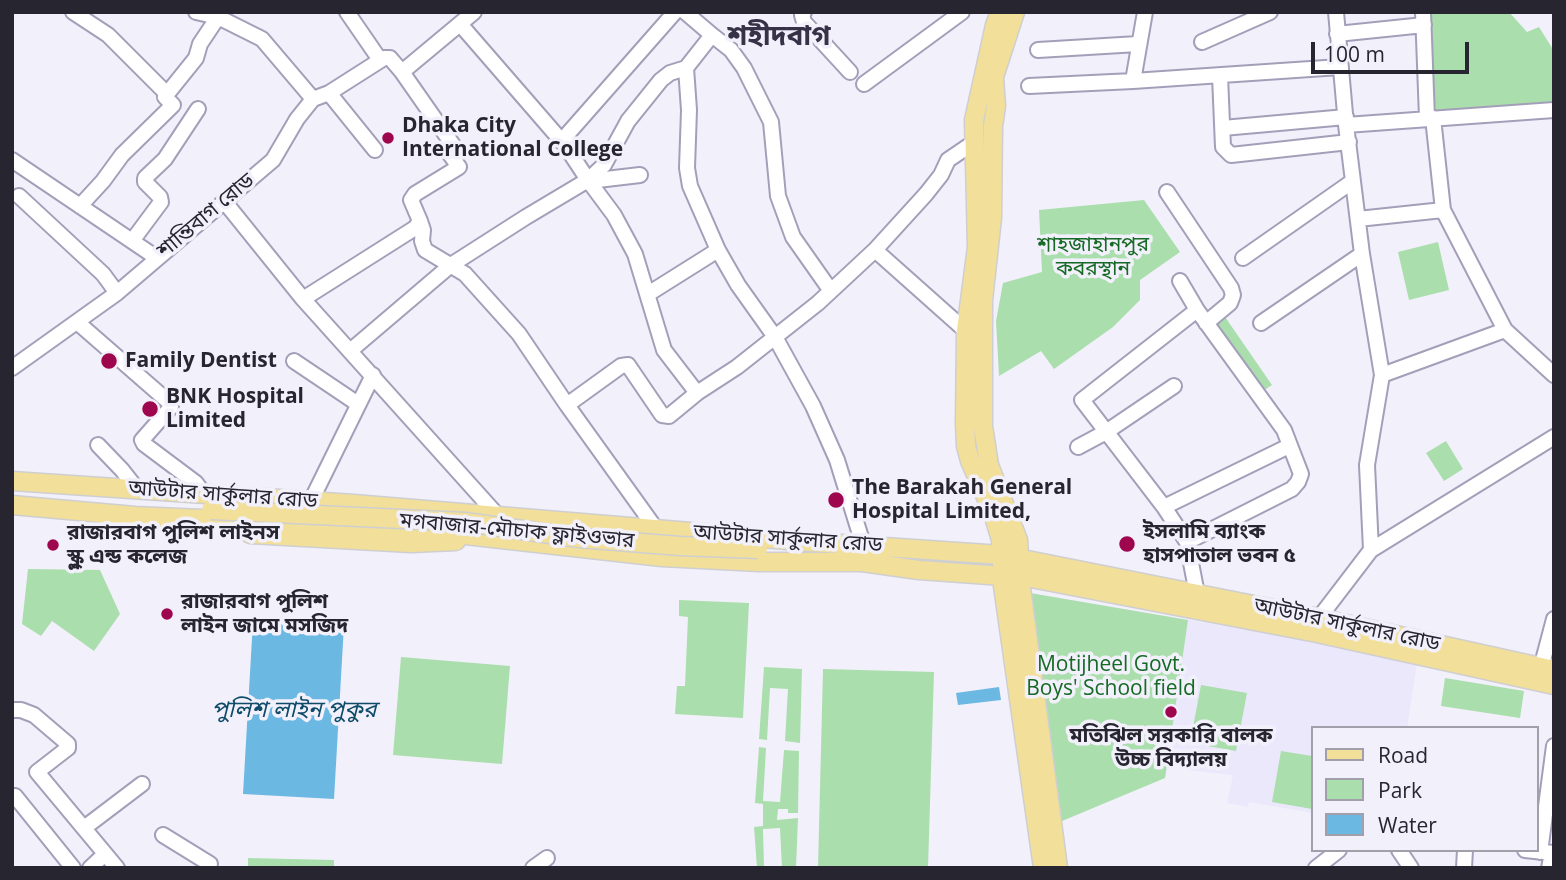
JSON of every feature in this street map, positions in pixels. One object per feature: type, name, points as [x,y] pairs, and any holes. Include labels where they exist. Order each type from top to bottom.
[{"type":"main road","points":[[1003,18],[1022,12]]},
{"type":"main road","points":[[1003,18],[974,120],[977,247],[966,331],[967,446],[1011,556]]},
{"type":"main road","points":[[1003,18],[995,78],[992,218],[983,300],[983,426],[989,465],[1014,526],[1011,576],[1043,868]]},
{"type":"main road","name":"আউটার সার্কুলার রোড","points":[[12,481],[311,501],[1011,556],[1197,594],[1554,685]]},
{"type":"main road","name":"আউটার সার্কুলার রোড","points":[[12,486],[156,497],[196,493]]},
{"type":"main road","name":"মগবাজার-মৌচাক ফ্লাইওভার","points":[[12,497],[134,506],[465,522],[579,538],[680,546],[758,549],[794,547],[811,542]]},
{"type":"main road","name":"মগবাজার-মৌচাক ফ্লাইওভার","points":[[12,505],[135,516],[359,525],[488,538]]},
{"type":"main road","name":"আউটার সার্কুলার রোড","points":[[12,512],[187,531],[398,543],[439,543],[488,538],[662,557],[759,562],[862,562],[919,570],[1011,576],[1318,625],[1547,669]]},
{"type":"main road","points":[[488,538],[498,516]]},
{"type":"main road","points":[[1011,576],[1058,868]]},
{"type":"street","points":[[74,12],[108,35],[167,94]]},
{"type":"street","points":[[196,12],[218,17],[262,39],[313,99],[329,93],[384,59]]},
{"type":"street","points":[[348,12],[384,59],[402,72],[453,145],[449,153],[459,167],[415,194],[411,200],[423,230],[425,250],[465,274],[519,334],[656,529]]},
{"type":"street","points":[[402,72],[474,12]]},
{"type":"street","points":[[565,145],[565,137],[675,12]]},
{"type":"street","points":[[685,12],[730,50],[744,68],[771,122],[778,196],[793,237],[831,291]]},
{"type":"street","points":[[804,12],[804,22],[850,72]]},
{"type":"street","points":[[864,84],[962,12]]},
{"type":"street","points":[[1133,81],[1145,12]]},
{"type":"street","points":[[1202,42],[1270,12]]},
{"type":"street","points":[[1336,12],[1336,34],[1362,254],[1382,374],[1367,465],[1371,550]]},
{"type":"street","points":[[80,206],[122,155],[173,105],[165,97],[196,58],[200,44],[218,17]]},
{"type":"street","points":[[1336,34],[1423,18],[1430,118],[1443,210],[1505,330],[1554,374]]},
{"type":"street","points":[[460,24],[565,145],[614,215],[630,244],[664,350],[697,393]]},
{"type":"street","points":[[350,351],[451,265],[526,216],[589,181],[604,165],[628,121],[661,80],[686,68],[712,35]]},
{"type":"street","points":[[1038,50],[1139,44]]},
{"type":"street","points":[[1029,86],[1340,67]]},
{"type":"street","points":[[686,68],[689,110],[688,178],[696,204],[738,285],[775,337],[813,406],[837,460],[863,544]]},
{"type":"street","points":[[1220,76],[1223,147],[1231,156],[1349,142]]},
{"type":"street","points":[[329,93],[375,150]]},
{"type":"street","name":"শান্তিবাগ রোড","points":[[12,368],[117,293],[273,160],[297,119],[313,99]]},
{"type":"street","points":[[132,241],[161,202],[160,197],[145,182],[145,178],[165,159],[198,109]]},
{"type":"street","points":[[1223,128],[1554,110]]},
{"type":"street","points":[[567,405],[624,365],[628,365],[666,417],[737,367],[831,291],[874,250],[934,185],[948,160],[973,143]]},
{"type":"street","points":[[12,160],[157,258]]},
{"type":"street","points":[[589,181],[640,175]]},
{"type":"street","points":[[1243,258],[1353,181]]},
{"type":"street","points":[[1167,192],[1231,288],[1233,295],[1230,303],[1206,323]]},
{"type":"street","points":[[19,196],[103,274],[117,293]]},
{"type":"street","points":[[224,201],[303,299],[498,516]]},
{"type":"street","points":[[1358,219],[1443,210]]},
{"type":"street","points":[[303,299],[415,228],[420,222]]},
{"type":"street","points":[[648,294],[718,250]]},
{"type":"street","points":[[874,250],[966,331]]},
{"type":"street","points":[[1262,323],[1362,254]]},
{"type":"street","points":[[1181,281],[1197,310],[1284,430],[1301,474],[1292,489],[1187,542]]},
{"type":"street","points":[[1197,310],[1083,400],[1164,507],[1187,542],[1197,594]]},
{"type":"street","points":[[77,322],[171,404],[142,440],[196,483],[196,493]]},
{"type":"street","points":[[1382,374],[1505,330]]},
{"type":"street","points":[[294,361],[358,404]]},
{"type":"street","points":[[311,501],[373,375]]},
{"type":"street","points":[[1077,447],[1106,432],[1174,386]]},
{"type":"street","points":[[1318,625],[1371,550],[1554,437]]},
{"type":"street","points":[[98,445],[137,489]]},
{"type":"street","points":[[1164,507],[1289,446]]},
{"type":"street","points":[[1547,669],[1554,619]]},
{"type":"street","points":[[12,710],[22,710],[34,715],[68,744],[68,748],[37,772],[117,868]]},
{"type":"street","points":[[1544,855],[1554,746]]},
{"type":"street","points":[[84,828],[142,784]]},
{"type":"street","points":[[15,796],[73,868]]},
{"type":"street","points":[[163,835],[210,864]]},
{"type":"street","points":[[1317,868],[1337,852]]},
{"type":"street","points":[[1400,852],[1411,868]]},
{"type":"street","points":[[90,868],[105,854]]},
{"type":"street","points":[[533,868],[547,858]]},
{"type":"shaded area","name":"মতিঝিল সরকারি বালক উচ্চ বিদ্যালয়","points":[[1030,593],[1302,639],[1417,663],[1407,726],[1310,726],[1310,813],[1249,802],[1248,807],[1227,803],[1233,775],[1186,770],[1188,754],[1171,753],[1165,778],[1062,821]]},
{"type":"green space","points":[[1429,12],[1509,12],[1527,32],[1539,27],[1554,51],[1554,102],[1433,111]]},
{"type":"green space","name":"শাহজাহানপুর কবরস্থান","points":[[1144,200],[1180,252],[1140,280],[1140,300],[1113,327],[1054,369],[1041,351],[999,376],[996,321],[1003,283],[1042,272],[1039,210]]},
{"type":"green space","points":[[1438,242],[1449,290],[1409,300],[1398,252]]},
{"type":"green space","points":[[1223,314],[1272,385],[1260,393],[1212,322]]},
{"type":"green space","points":[[1446,441],[1463,469],[1444,481],[1426,453]]},
{"type":"green space","points":[[28,569],[100,570],[120,614],[94,651],[52,621],[41,636],[22,624]]},
{"type":"green space","name":"Motijheel Govt. Boys' School field","points":[[1030,593],[1188,620],[1165,778],[1062,821]]},
{"type":"green space","points":[[679,600],[749,603],[743,718],[675,714],[677,686],[685,686],[688,617],[679,616]]},
{"type":"green space","points":[[401,657],[510,666],[502,764],[393,755]]},
{"type":"green space","points":[[764,667],[802,669],[800,743],[785,741],[788,689],[770,688],[767,740],[759,739]]},
{"type":"green space","points":[[823,669],[934,672],[928,868],[818,868]]},
{"type":"green space","points":[[1445,678],[1524,691],[1520,718],[1441,706]]},
{"type":"green space","points":[[1201,685],[1247,693],[1236,751],[1190,743]]},
{"type":"green space","points":[[759,747],[766,748],[763,801],[780,802],[784,750],[799,751],[798,813],[778,809],[777,820],[798,818],[796,868],[782,868],[780,828],[763,829],[764,868],[757,868],[754,827],[763,826],[763,804],[755,803]]},
{"type":"green space","points":[[1281,751],[1310,756],[1310,809],[1272,802]]},
{"type":"green space","points":[[248,858],[334,860],[334,868],[248,868]]},
{"type":"water","name":"পুলিশ লাইন পুকুর","points":[[253,621],[344,625],[334,799],[243,794]]},
{"type":"water","points":[[999,687],[1001,700],[958,705],[956,693]]},
{"type":"place","name":"Dhaka City International College","points":[[388,138]]},
{"type":"place","name":"Family Dentist","points":[[109,361]]},
{"type":"place","name":"BNK Hospital Limited","points":[[150,409]]},
{"type":"place","name":"The Barakah General Hospital Limited,","points":[[836,500]]},
{"type":"place","name":"ইসলামি ব্যাংক হাসপাতাল ভবন ৫","points":[[1127,544]]},
{"type":"place","name":"রাজারবাগ পুলিশ লাইনস স্কুল এন্ড কলেজ","points":[[53,545]]},
{"type":"place","name":"রাজারবাগ পুলিশ লাইন জামে মসজিদ","points":[[167,614]]},
{"type":"place","name":"মতিঝিল সরকারি বালক উচ্চ বিদ্যালয়","points":[[1171,712]]},
{"type":"district","name":"শহীদবাগ","points":[[779,37]]}]
